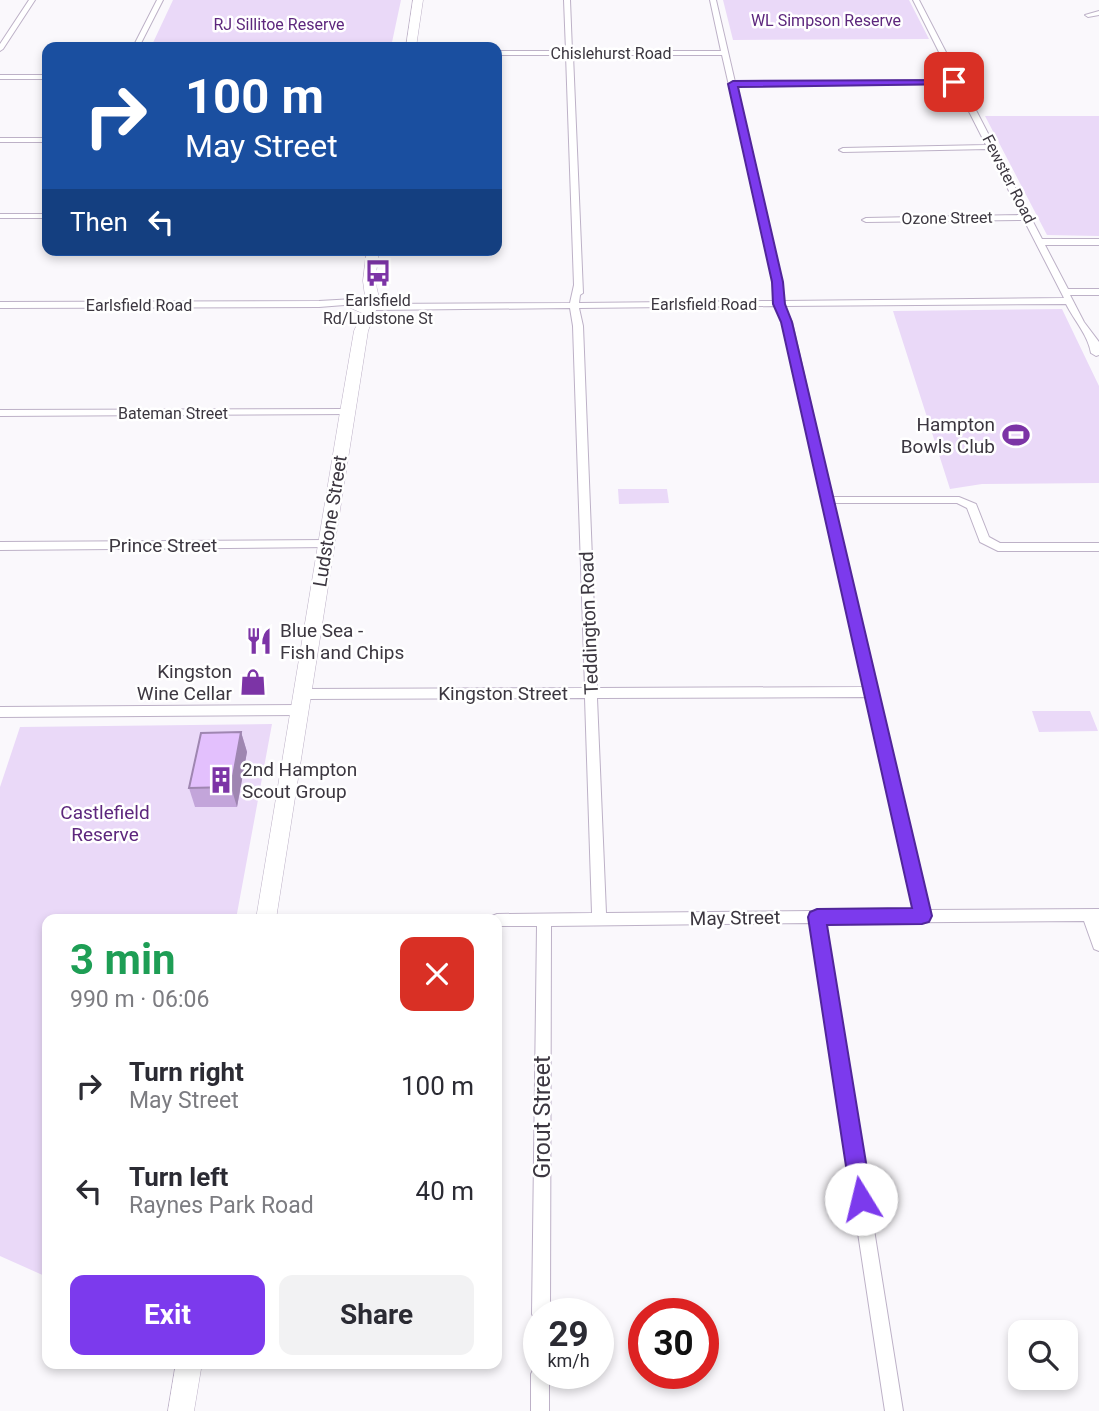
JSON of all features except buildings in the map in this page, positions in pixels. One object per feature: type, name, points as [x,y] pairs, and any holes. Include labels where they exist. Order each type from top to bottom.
[{"type":"street","points":[[0,49],[32,0]]},
{"type":"street","points":[[139,42],[160,0]]},
{"type":"street","points":[[412,42],[418,0]]},
{"type":"street","name":"Teddington Road","points":[[567,0],[599,919]]},
{"type":"street","points":[[713,0],[922,916]]},
{"type":"street","name":"Fewster Road","points":[[916,0],[1041,242],[1080,322],[1084,336],[1098,356]]},
{"type":"street","points":[[1088,15],[1099,13]]},
{"type":"street","name":"Chislehurst Road","points":[[502,53],[725,52]]},
{"type":"street","points":[[0,77],[42,77]]},
{"type":"street","points":[[733,84],[959,82]]},
{"type":"street","points":[[0,140],[42,140]]},
{"type":"street","points":[[843,150],[993,148]]},
{"type":"street","points":[[0,216],[42,216]]},
{"type":"street","name":"Ozone Street","points":[[866,220],[1028,217]]},
{"type":"street","points":[[1041,242],[1099,242]]},
{"type":"street","points":[[355,304],[373,304],[369,281],[372,256]]},
{"type":"street","points":[[355,304],[369,281]]},
{"type":"street","name":"Earlsfield Road","points":[[373,304],[783,304],[1068,297],[1099,292]]},
{"type":"street","name":"Earlsfield Road","points":[[0,305],[355,304]]},
{"type":"street","name":"Ludstone Street","points":[[355,304],[361,331]]},
{"type":"street","name":"Ludstone Street","points":[[267,914],[361,331],[373,304]]},
{"type":"street","name":"Bateman Street","points":[[0,413],[347,412]]},
{"type":"street","points":[[828,500],[959,500],[972,506],[984,540],[998,547],[1099,547]]},
{"type":"street","name":"Prince Street","points":[[0,546],[326,544]]},
{"type":"street","name":"Kingston Street","points":[[0,712],[591,692],[872,692]]},
{"type":"street","points":[[1094,915],[1099,945]]},
{"type":"street","name":"May Street","points":[[502,920],[1094,915]]},
{"type":"street","points":[[817,917],[894,1411]]},
{"type":"street","name":"Grout Street","points":[[541,1298],[544,920]]},
{"type":"street","points":[[181,1411],[188,1369]]},
{"type":"street","points":[[540,1389],[540,1411]]},
{"type":"green space","name":"RJ Sillitoe Reserve","points":[[173,0],[401,0],[392,42],[153,42]]},
{"type":"green space","name":"WL Simpson Reserve","points":[[723,0],[909,0],[929,39],[733,40]]},
{"type":"green space","points":[[985,116],[1099,116],[1099,236],[1047,235]]},
{"type":"green space","name":"Hampton Bowls Club","points":[[1062,309],[1099,386],[1099,483],[982,484],[950,489],[893,311]]},
{"type":"green space","points":[[618,489],[667,489],[669,503],[619,504]]},
{"type":"green space","points":[[1032,711],[1090,711],[1098,731],[1039,732]]},
{"type":"green space","name":"Castlefield Reserve","points":[[272,724],[237,914],[42,914],[42,1275],[0,1256],[0,787],[20,727]]},
{"type":"place","name":"Earlsfield Rd/Ludstone St","points":[[378,273]]},
{"type":"place","name":"Hampton Bowls Club","points":[[1016,435]]},
{"type":"place","name":"Blue Sea - Fish and Chips","points":[[259,641]]},
{"type":"place","name":"Kingston Wine Cellar","points":[[253,682]]},
{"type":"place","name":"2nd Hampton Scout Group","points":[[221,780]]},
{"type":"route","points":[[861,1199],[817,917],[922,916],[787,322],[779,304],[778,282],[733,84],[954,82]]}]
